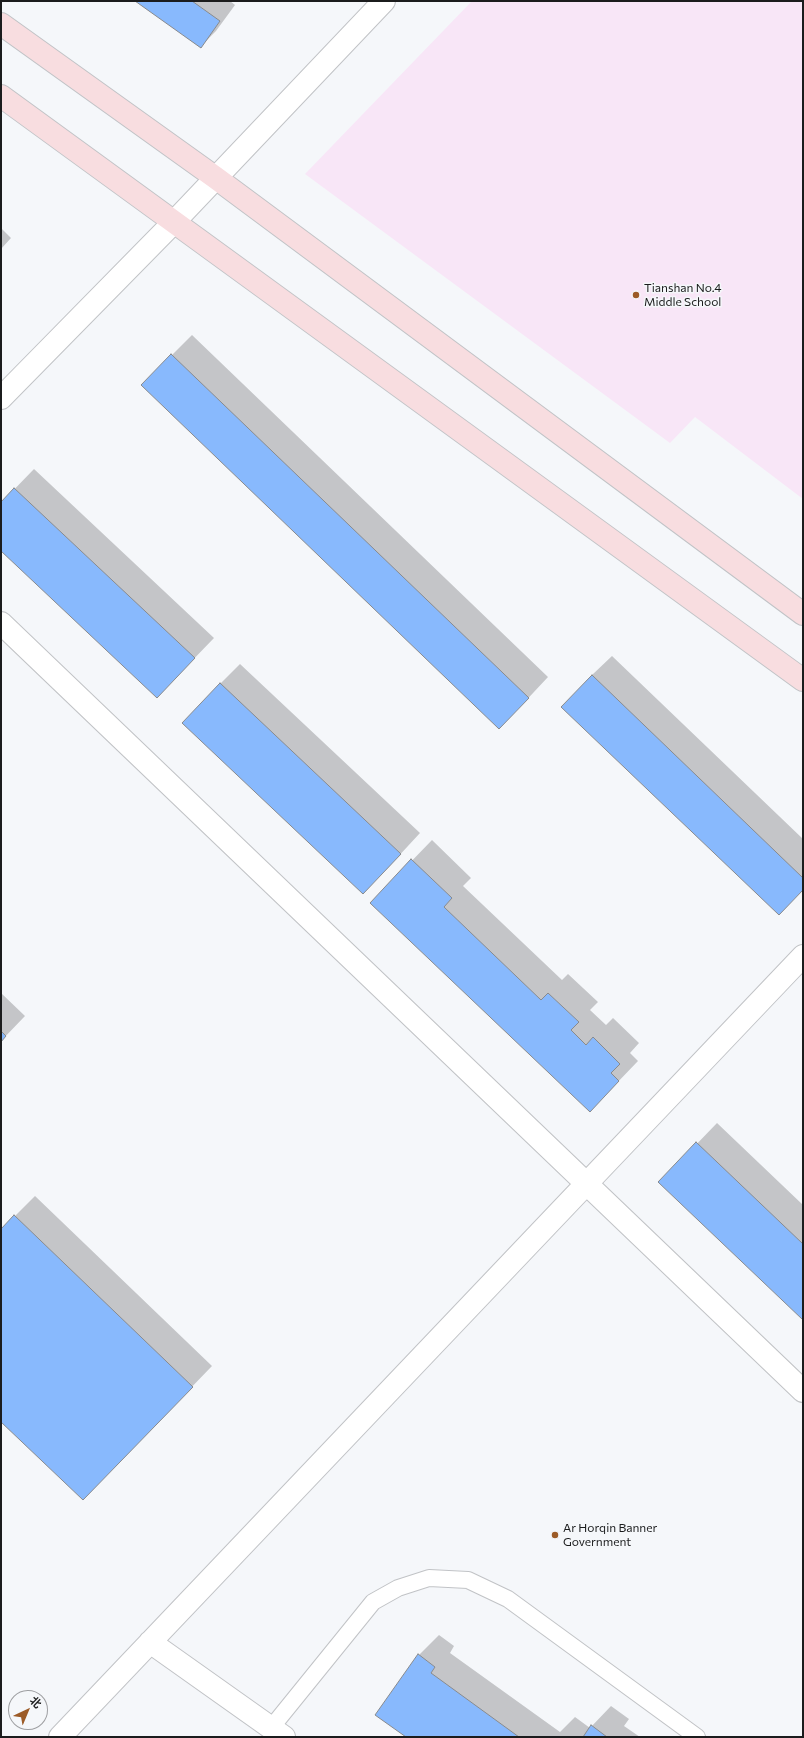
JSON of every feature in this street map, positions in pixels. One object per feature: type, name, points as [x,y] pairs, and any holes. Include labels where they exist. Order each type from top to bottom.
[{"type":"main road","points":[[1,24],[216,178],[803,614]]},
{"type":"main road","points":[[1,96],[803,680]]},
{"type":"street","points":[[1,398],[174,222],[384,1]]},
{"type":"street","points":[[1,623],[803,1392]]},
{"type":"street","points":[[60,1737],[803,956]]},
{"type":"street","points":[[150,1642],[278,1732]]},
{"type":"lane","points":[[278,1732],[374,1602],[398,1588],[429,1578],[468,1580],[508,1599],[697,1737]]},
{"type":"shaded area","name":"Tianshan No.4 Middle School","points":[[472,1],[803,1],[803,499],[695,417],[670,443],[305,174]]},
{"type":"building","points":[[135,1],[192,1],[220,21],[201,48]]},
{"type":"building","points":[[171,354],[529,698],[499,729],[141,385]]},
{"type":"building","points":[[14,488],[195,658],[157,698],[1,551],[1,502]]},
{"type":"building","points":[[592,675],[803,878],[803,890],[779,915],[561,707]]},
{"type":"building","points":[[220,683],[401,854],[363,894],[182,723]]},
{"type":"building","points":[[411,859],[452,898],[444,907],[541,1000],[548,993],[579,1022],[571,1030],[586,1045],[593,1037],[620,1064],[611,1073],[619,1081],[590,1112],[370,903]]},
{"type":"building","points":[[1,1031],[6,1036],[1,1042]]},
{"type":"building","points":[[696,1142],[803,1244],[803,1320],[658,1182]]},
{"type":"building","points":[[14,1215],[193,1387],[83,1500],[1,1422],[1,1229]]},
{"type":"building","points":[[418,1654],[435,1667],[431,1673],[519,1737],[406,1737],[375,1715]]},
{"type":"building","points":[[591,1725],[607,1737],[583,1737]]},
{"type":"place","name":"Tianshan No.4 Middle School","points":[[636,295]]},
{"type":"place","name":"Ar Horqin Banner Government","points":[[555,1535]]}]
